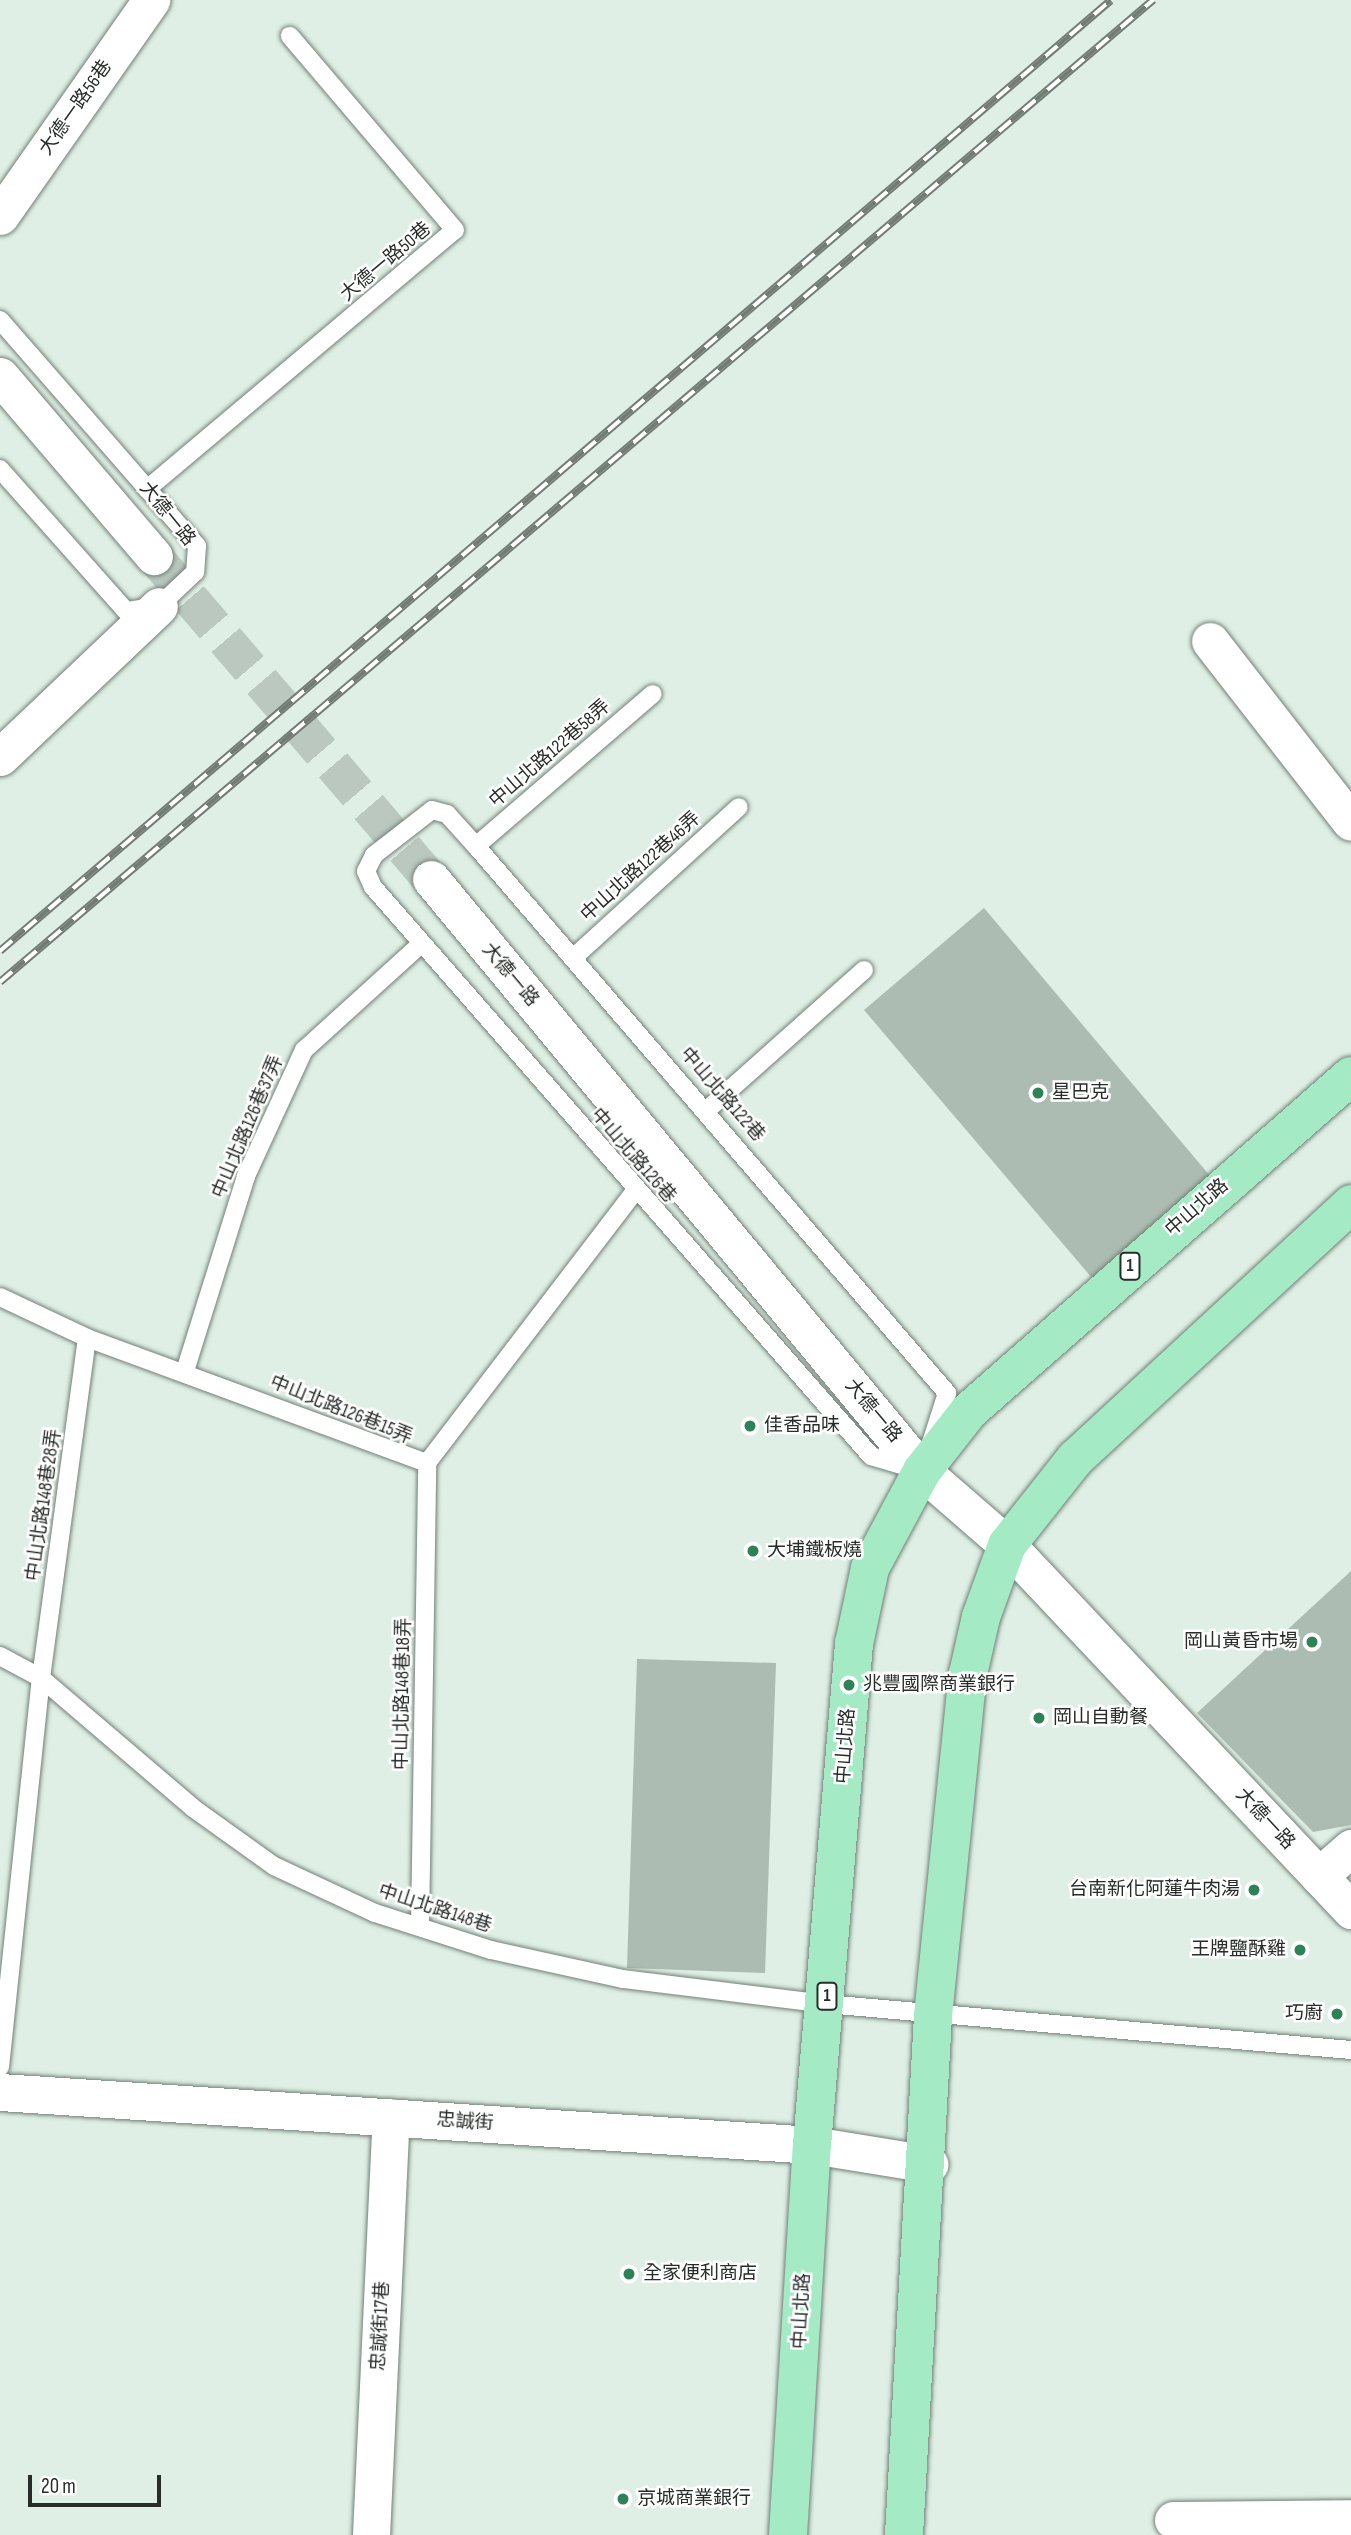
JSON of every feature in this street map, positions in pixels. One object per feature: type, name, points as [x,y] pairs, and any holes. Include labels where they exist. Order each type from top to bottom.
[{"type":"main road","name":"中山北路","points":[[788,2535],[812,2145],[826,2004],[854,1644],[870,1568],[922,1471],[969,1411],[1035,1347],[1351,1076]]},
{"type":"main road","points":[[904,2535],[929,2164],[933,2016],[968,1674],[1007,1545],[1075,1459],[1351,1204]]},
{"type":"street","name":"大德一路56巷","points":[[0,216],[152,0]]},
{"type":"street","name":"大德一路","points":[[0,376],[154,556]]},
{"type":"street","points":[[0,757],[159,606]]},
{"type":"street","points":[[1210,641],[1351,822]]},
{"type":"street","name":"大德一路","points":[[431,879],[922,1471],[1007,1545],[1351,1910]]},
{"type":"street","points":[[1319,1876],[1351,1847]]},
{"type":"street","name":"忠誠街","points":[[0,2092],[812,2145],[929,2164]]},
{"type":"street","name":"忠誠街17巷","points":[[372,2535],[391,2117]]},
{"type":"street","points":[[1173,2521],[1351,2518]]},
{"type":"lane","name":"大德一路50巷","points":[[147,489],[456,230],[290,36]]},
{"type":"lane","name":"大德一路","points":[[0,320],[197,546],[195,572],[159,606]]},
{"type":"lane","points":[[0,469],[126,611],[159,606]]},
{"type":"lane","name":"中山北路122巷58弄","points":[[476,846],[653,694]]},
{"type":"lane","name":"中山北路122巷46弄","points":[[573,958],[738,807]]},
{"type":"lane","name":"中山北路122巷","points":[[394,838],[432,810],[447,814],[708,1109],[947,1393],[922,1471]]},
{"type":"lane","name":"中山北路126巷","points":[[394,838],[366,871],[421,944],[870,1456],[922,1471]]},
{"type":"lane","name":"中山北路126巷37弄","points":[[185,1371],[246,1176],[304,1050],[421,944]]},
{"type":"lane","points":[[708,1109],[864,970]]},
{"type":"lane","name":"中山北路126巷15弄","points":[[0,1297],[88,1338],[185,1371],[427,1463],[635,1191]]},
{"type":"lane","name":"中山北路148巷28弄","points":[[0,2067],[41,1678],[88,1338]]},
{"type":"lane","name":"中山北路148巷18弄","points":[[420,1926],[427,1463]]},
{"type":"lane","name":"中山北路148巷","points":[[0,1656],[41,1678],[193,1808],[274,1866],[374,1913],[491,1950],[624,1979],[826,2004],[933,2016],[1351,2050]]},
{"type":"building","name":"星巴克","points":[[984,908],[1211,1177],[1092,1278],[864,1010]]},
{"type":"building","name":"岡山黃昏市場","points":[[1351,1571],[1351,1825],[1313,1832],[1197,1713]]},
{"type":"building","points":[[637,1659],[776,1663],[765,1973],[627,1968]]},
{"type":"tunnel","points":[[154,556],[431,879]]},
{"type":"railway","points":[[0,951],[1111,0]]},
{"type":"railway","points":[[0,982],[1153,0]]},
{"type":"place","name":"星巴克","points":[[1038,1093]]},
{"type":"place","name":"佳香品味","points":[[750,1426]]},
{"type":"place","name":"大埔鐵板燒","points":[[753,1551]]},
{"type":"place","name":"岡山黃昏市場","points":[[1312,1642]]},
{"type":"place","name":"兆豐國際商業銀行","points":[[849,1685]]},
{"type":"place","name":"岡山自動餐","points":[[1039,1718]]},
{"type":"place","name":"台南新化阿蓮牛肉湯","points":[[1254,1890]]},
{"type":"place","name":"王牌鹽酥雞","points":[[1300,1950]]},
{"type":"place","name":"巧廚","points":[[1337,2014]]},
{"type":"place","name":"全家便利商店","points":[[629,2274]]},
{"type":"place","name":"京城商業銀行","points":[[623,2499]]}]
